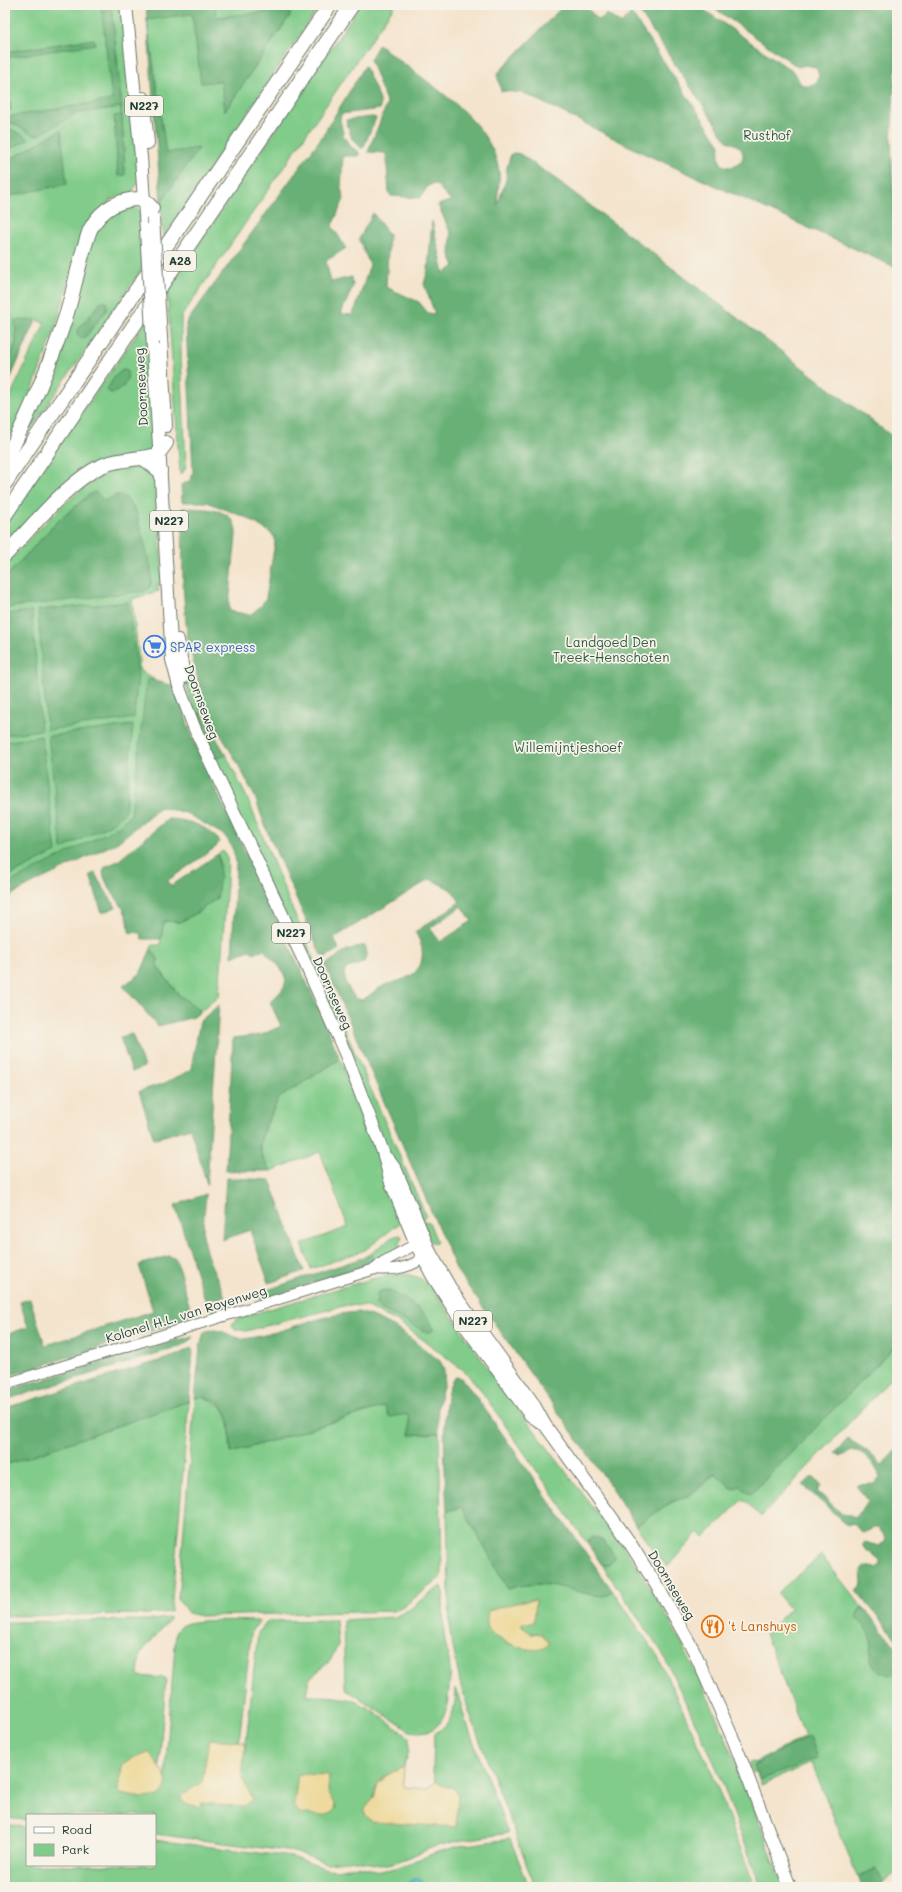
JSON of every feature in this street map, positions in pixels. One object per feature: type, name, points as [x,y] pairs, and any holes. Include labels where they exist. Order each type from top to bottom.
[{"type":"highway","name":"A28","points":[[5,483],[330,5]]},
{"type":"highway","name":"A28","points":[[5,515],[352,5]]},
{"type":"highway","points":[[5,462],[22,428],[42,380],[65,318],[90,228],[103,212],[118,202],[130,199],[150,209]]},
{"type":"highway","points":[[5,555],[57,501],[88,473],[114,461],[143,458],[163,449]]},
{"type":"highway","points":[[143,458],[160,471]]},
{"type":"main road","name":"Doornseweg","points":[[126,5],[141,157],[150,209],[146,230],[153,348],[163,449],[176,627],[186,691],[209,762]]},
{"type":"main road","name":"Doornseweg","points":[[131,5],[146,121],[150,209],[161,337],[163,449],[160,471],[172,660],[180,690],[209,762],[312,978],[346,1055],[383,1152],[391,1183],[416,1244],[534,1403],[545,1425],[628,1540],[660,1591],[694,1652],[734,1741],[790,1887]]},
{"type":"main road","name":"Doornseweg","points":[[383,1152],[396,1170],[426,1256]]},
{"type":"street","name":"Kolonel H.L. van Royenweg","points":[[375,1269],[383,1262],[416,1244]]},
{"type":"street","name":"Kolonel H.L. van Royenweg","points":[[5,1384],[375,1269],[387,1270],[406,1267],[426,1256]]},
{"type":"green space","points":[[5,5],[107,5],[118,64],[111,5],[123,5],[139,182],[131,193],[110,200],[72,270],[54,332],[30,396],[5,448],[5,407],[45,323],[36,320],[5,391]],"holes":[[[120,97],[121,97],[124,175]]]},
{"type":"green space","points":[[101,5],[111,5],[122,107],[75,114],[36,136],[6,120],[6,117],[112,100]]},
{"type":"green space","points":[[146,5],[215,5],[216,17],[266,12],[269,9],[283,10],[291,14],[225,111],[221,81],[201,83],[192,14],[147,20]]},
{"type":"green space","points":[[148,5],[320,5],[163,238],[161,202],[178,179],[168,153],[166,153],[147,20],[149,19]],"holes":[[[289,13],[291,14],[225,111]]]},
{"type":"green space","points":[[360,5],[395,5],[181,317],[181,356],[186,464],[185,470],[180,474],[167,291]]},
{"type":"green space","name":"Rusthof","points":[[564,5],[584,5],[599,20],[607,14],[620,23],[622,23],[631,13],[720,145],[719,156],[721,163],[730,167],[735,166],[742,159],[743,154],[741,149],[727,141],[635,5],[697,5],[795,73],[800,83],[804,86],[809,86],[816,83],[818,80],[818,71],[815,67],[806,65],[798,67],[710,5],[897,5],[897,40],[891,139],[895,233],[897,235],[897,268],[643,153],[524,93],[501,91],[497,74]]},
{"type":"green space","points":[[147,22],[166,153],[199,148],[161,202]]},
{"type":"green space","points":[[94,39],[95,44],[5,58],[5,52]]},
{"type":"green space","name":"Landgoed Den Treek-Henschoten","points":[[379,44],[451,100],[483,133],[493,152],[499,172],[497,206],[506,180],[507,167],[511,154],[520,154],[557,180],[897,440],[897,1344],[751,1494],[740,1486],[733,1489],[715,1473],[687,1497],[671,1502],[636,1526],[610,1485],[457,1271],[325,965],[347,950],[365,945],[367,956],[365,960],[360,964],[346,969],[344,973],[346,984],[355,998],[362,1000],[377,989],[404,979],[416,971],[422,959],[422,953],[419,939],[415,932],[460,902],[452,890],[430,879],[334,938],[339,949],[326,957],[321,955],[267,831],[255,797],[204,704],[187,635],[183,585],[182,508],[209,509],[217,511],[225,514],[231,519],[235,526],[236,535],[229,604],[230,611],[250,615],[262,605],[266,598],[275,542],[274,536],[247,518],[207,502],[182,502],[181,485],[191,480],[193,472],[186,323],[321,138],[365,66],[380,100],[380,109],[341,114],[340,120],[344,137],[351,147],[359,152],[359,156],[343,156],[341,188],[344,199],[332,226],[346,248],[326,261],[331,282],[352,277],[353,286],[341,314],[352,315],[370,265],[359,239],[373,213],[389,235],[386,287],[419,302],[428,313],[435,314],[424,284],[428,270],[432,221],[444,273],[455,266],[450,255],[451,234],[438,205],[452,200],[435,184],[429,185],[420,198],[391,196],[389,193],[386,153],[368,152],[387,104],[370,59]],"holes":[[[462,906],[472,921],[440,942],[430,928]]]},
{"type":"green space","points":[[5,73],[11,110],[5,111]]},
{"type":"green space","points":[[122,115],[125,175],[118,176],[114,116]]},
{"type":"green space","points":[[372,117],[376,118],[363,148],[361,148],[352,139],[346,120]]},
{"type":"green space","points":[[7,127],[29,139],[10,149]]},
{"type":"green space","points":[[61,130],[67,184],[5,197],[5,188],[12,187],[8,172],[5,172],[5,159],[14,157]]},
{"type":"green space","points":[[135,205],[140,211],[144,266],[14,453],[90,243],[108,212]],"holes":[[[104,301],[105,312],[83,338],[80,327],[101,302]]]},
{"type":"green space","points":[[104,300],[107,308],[105,312],[86,336],[80,338],[77,333],[80,327]]},
{"type":"green space","points":[[148,318],[156,453],[108,460],[5,549],[5,523]]},
{"type":"green space","points":[[15,320],[36,320],[5,389],[5,372],[16,342]]},
{"type":"green space","points":[[123,370],[126,370],[127,374],[126,382],[118,391],[110,393],[107,390],[110,384],[115,376]]},
{"type":"green space","points":[[156,466],[163,585],[157,584],[159,591],[132,599],[140,671],[154,679],[153,710],[155,743],[144,821],[5,899],[5,603],[90,494],[57,522],[5,578],[5,565],[54,514],[81,490],[95,480],[120,469]]},
{"type":"green space","points":[[96,492],[104,501],[117,495],[125,497],[136,511],[151,568],[151,583],[149,588],[144,591],[5,608],[5,578],[57,522],[90,494]]},
{"type":"green space","points":[[128,602],[138,674],[134,718],[47,730],[38,610]]},
{"type":"green space","points":[[32,611],[41,730],[5,735],[5,614]]},
{"type":"green space","points":[[179,636],[193,691],[202,713],[195,716],[179,659]]},
{"type":"green space","points":[[147,679],[175,686],[201,758],[321,1013],[340,1059],[278,1100],[263,1131],[260,1144],[264,1161],[271,1171],[226,1171],[233,1038],[261,1035],[281,1026],[270,1002],[283,989],[285,980],[282,970],[264,950],[253,953],[250,950],[232,957],[236,863],[229,841],[224,835],[186,813],[160,807],[118,842],[5,897],[5,885],[114,829],[131,815]]},
{"type":"green space","points":[[202,713],[226,755],[212,760],[195,716]]},
{"type":"green space","points":[[133,725],[125,812],[111,824],[62,849],[48,736]]},
{"type":"green space","points":[[41,736],[56,852],[5,878],[5,742]]},
{"type":"green space","points":[[226,755],[248,800],[291,906],[426,1216],[420,1220],[212,760]]},
{"type":"green space","points":[[168,819],[182,820],[196,824],[210,832],[219,842],[216,847],[167,881],[171,886],[218,854],[220,874],[217,898],[195,914],[180,922],[164,921],[161,939],[142,939],[141,933],[129,932],[126,914],[105,880],[103,872],[105,867],[118,861]]},
{"type":"green space","points":[[223,851],[227,857],[228,869],[219,996],[201,1011],[179,995],[157,966],[158,959],[151,949],[152,945],[160,945],[164,921],[180,922],[195,914],[217,898],[220,864],[218,854]]},
{"type":"green space","points":[[95,873],[116,907],[102,913],[90,875]]},
{"type":"green space","points":[[151,949],[158,959],[157,967],[179,995],[201,1011],[194,1017],[158,1026],[123,986],[140,974]]},
{"type":"green space","points":[[219,1005],[207,1184],[190,1128],[154,1139],[139,1091],[165,1083],[189,1071],[191,1068],[200,1021]]},
{"type":"green space","points":[[132,1034],[144,1067],[132,1072],[120,1037]]},
{"type":"green space","points":[[340,1059],[399,1212],[400,1223],[365,1250],[311,1269],[302,1244],[348,1227],[320,1152],[271,1171],[264,1160],[260,1145],[264,1130],[278,1100]]},
{"type":"green space","points":[[226,1178],[270,1180],[304,1271],[269,1283],[250,1230],[222,1240]]},
{"type":"green space","points":[[206,1194],[203,1230],[204,1243],[225,1297],[205,1300],[175,1205]]},
{"type":"green space","points":[[422,1222],[429,1222],[437,1242],[435,1244],[431,1242]]},
{"type":"green space","points":[[399,1235],[402,1236],[399,1248],[375,1262],[372,1253],[392,1237]]},
{"type":"green space","points":[[372,1253],[375,1262],[263,1300],[260,1299],[258,1293],[362,1258]]},
{"type":"green space","points":[[169,1256],[176,1259],[190,1308],[189,1315],[183,1321],[5,1377],[5,1335],[28,1327],[20,1302],[30,1299],[45,1345],[53,1343],[153,1311],[139,1265]]},
{"type":"green space","points":[[397,1274],[416,1277],[424,1281],[432,1288],[494,1377],[629,1555],[654,1594],[697,1675],[716,1716],[751,1801],[783,1887],[761,1887],[718,1771],[662,1652],[602,1565],[609,1565],[608,1547],[604,1541],[589,1539],[587,1543],[478,1386],[466,1373],[400,1323],[365,1306],[347,1305],[246,1331],[235,1329],[231,1324],[235,1320],[263,1311],[371,1279]]},
{"type":"green space","points":[[384,1290],[390,1291],[405,1299],[422,1311],[432,1324],[433,1330],[431,1332],[426,1332],[379,1308],[376,1305],[378,1292]]},
{"type":"green space","points":[[226,1303],[224,1312],[212,1311],[207,1307]]},
{"type":"green space","points":[[358,1312],[369,1315],[391,1326],[440,1361],[444,1372],[444,1384],[438,1408],[439,1433],[410,1435],[408,1414],[389,1417],[385,1406],[231,1453],[229,1423],[222,1407],[216,1401],[207,1398],[195,1398],[200,1347],[204,1332],[210,1330],[222,1331],[244,1339],[277,1332],[331,1316]]},
{"type":"green space","points":[[192,1336],[192,1339],[185,1344],[172,1349],[5,1400],[5,1391]]},
{"type":"green space","points":[[897,1344],[897,1372],[761,1517],[743,1499],[704,1538],[699,1532],[667,1567],[636,1526],[661,1508],[697,1490],[716,1473],[733,1489],[740,1486],[751,1494]]},
{"type":"green space","points":[[191,1348],[193,1352],[189,1401],[5,1465],[5,1408],[175,1356]]},
{"type":"green space","points":[[456,1377],[461,1378],[475,1395],[612,1590],[610,1594],[598,1596],[544,1584],[526,1585],[508,1589],[462,1507],[447,1511],[444,1439],[445,1417],[450,1384]]},
{"type":"green space","points":[[202,1397],[221,1406],[226,1412],[229,1425],[231,1453],[386,1406],[387,1409],[409,1416],[410,1435],[439,1433],[442,1573],[440,1578],[407,1604],[394,1611],[200,1616],[188,1613],[178,1599],[195,1398]]},
{"type":"green space","points":[[189,1401],[171,1612],[149,1614],[5,1616],[5,1465]]},
{"type":"green space","points":[[848,1439],[866,1450],[882,1465],[897,1449],[897,1640],[856,1590],[862,1584],[861,1570],[864,1566],[876,1568],[881,1565],[880,1561],[863,1547],[863,1544],[865,1542],[879,1546],[885,1542],[886,1537],[878,1528],[874,1528],[863,1533],[852,1523],[847,1525],[803,1485],[813,1476],[821,1486],[817,1491],[842,1514],[855,1517],[869,1501],[857,1485],[874,1484],[880,1477],[871,1461],[864,1454],[852,1451],[841,1456],[835,1452]]},
{"type":"green space","points":[[462,1507],[508,1589],[523,1585],[547,1585],[600,1595],[610,1594],[612,1590],[657,1655],[712,1773],[755,1887],[535,1887],[461,1687],[450,1632],[447,1511]],"holes":[[[536,1600],[534,1621],[531,1623],[522,1623],[522,1627],[531,1633],[538,1633],[530,1650],[506,1643],[491,1632],[488,1611],[523,1601]]]},
{"type":"green space","points":[[591,1537],[602,1540],[614,1555],[613,1560],[609,1565],[602,1565],[587,1543]]},
{"type":"green space","points":[[821,1555],[897,1651],[897,1872],[884,1882],[860,1875],[857,1876],[812,1763],[761,1785],[756,1771],[753,1773],[749,1763],[754,1763],[805,1737],[765,1634],[790,1609],[777,1593]]},
{"type":"green space","points":[[441,1586],[443,1588],[444,1634],[450,1672],[447,1705],[442,1720],[437,1726],[430,1730],[421,1732],[410,1731],[347,1690],[345,1686],[343,1620],[395,1617],[410,1609]]},
{"type":"green space","points":[[863,1607],[897,1648],[897,1675],[883,1673],[873,1664],[870,1654],[871,1636],[857,1617],[860,1609]]},
{"type":"green space","points":[[171,1618],[140,1654],[138,1676],[166,1678],[159,1768],[152,1756],[122,1765],[118,1787],[120,1794],[144,1798],[167,1778],[165,1775],[176,1631],[183,1625],[198,1621],[260,1621],[252,1630],[251,1635],[239,1741],[209,1739],[202,1784],[193,1789],[200,1807],[201,1803],[243,1807],[252,1796],[242,1779],[258,1633],[268,1621],[336,1620],[338,1645],[330,1661],[310,1678],[306,1693],[309,1696],[339,1697],[352,1700],[369,1708],[409,1737],[409,1751],[404,1767],[386,1776],[380,1781],[376,1787],[372,1802],[365,1809],[456,1827],[458,1795],[455,1789],[441,1785],[435,1781],[433,1772],[434,1734],[445,1725],[452,1715],[456,1688],[466,1722],[508,1833],[436,1846],[394,1863],[380,1865],[356,1860],[327,1863],[294,1852],[156,1834],[156,1814],[26,1814],[26,1820],[5,1818],[5,1622],[148,1620]],"holes":[[[329,1775],[328,1791],[336,1808],[299,1813]]]},
{"type":"green space","points":[[810,1736],[818,1758],[760,1780],[754,1765]]},
{"type":"green space","points":[[5,1824],[26,1827],[26,1866],[156,1866],[156,1840],[292,1857],[327,1869],[336,1870],[357,1866],[380,1871],[396,1868],[437,1852],[459,1846],[510,1839],[529,1887],[422,1887],[423,1881],[407,1884],[407,1887],[5,1887]]},
{"type":"green space","points":[[876,1869],[884,1882],[878,1887],[861,1887],[857,1876]]},
{"type":"sand","points":[[536,1600],[534,1621],[532,1623],[522,1623],[522,1627],[531,1633],[542,1634],[549,1643],[545,1648],[530,1649],[520,1647],[502,1640],[489,1630],[487,1622],[488,1611],[523,1601]]},
{"type":"sand","points":[[209,1739],[245,1742],[242,1779],[253,1799],[243,1807],[201,1803],[200,1807],[184,1803],[181,1798],[182,1794],[202,1783]]},
{"type":"sand","points":[[149,1753],[152,1756],[165,1776],[166,1786],[163,1792],[158,1797],[144,1798],[120,1794],[118,1787],[122,1765],[131,1759]]},
{"type":"sand","points":[[404,1767],[403,1783],[405,1787],[428,1789],[435,1781],[441,1785],[455,1789],[458,1795],[456,1827],[372,1822],[365,1814],[365,1809],[374,1798],[378,1783],[391,1773]]},
{"type":"sand","points":[[298,1774],[329,1775],[328,1791],[335,1804],[333,1812],[323,1816],[299,1813],[294,1805]]},
{"type":"water","points":[[419,1878],[423,1881],[422,1887],[407,1887],[410,1881]]},
{"type":"place","name":"SPAR express","points":[[155,647]]},
{"type":"place","name":"'t Lanshuys","points":[[713,1626]]},
{"type":"park label","name":"Willemijntjeshoef","points":[[568,747]]}]
